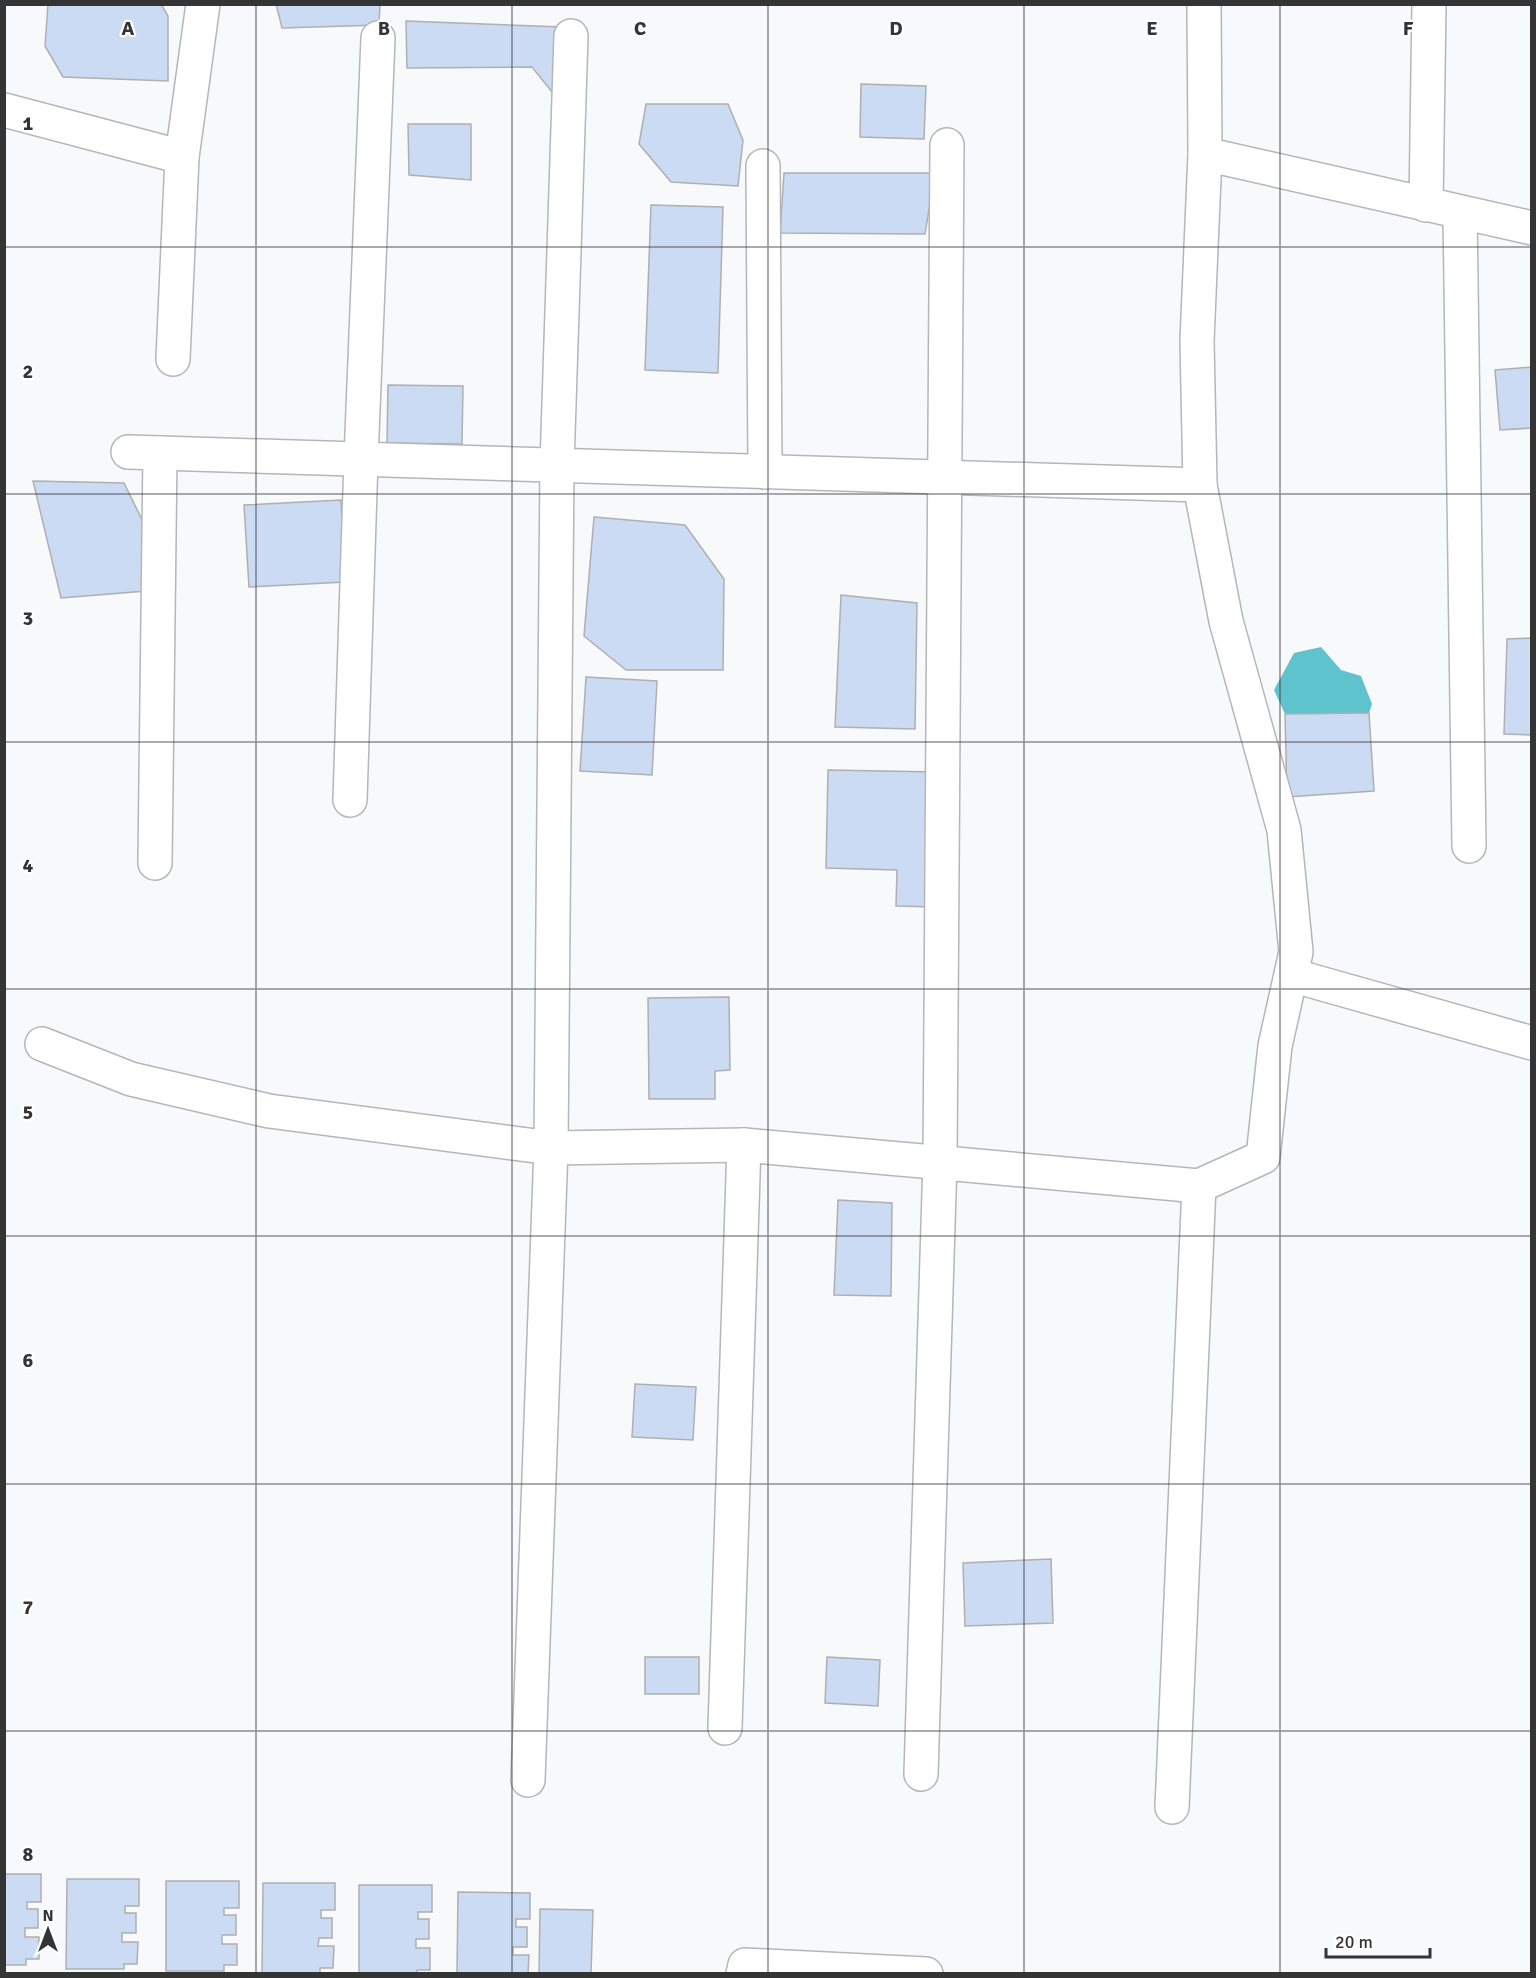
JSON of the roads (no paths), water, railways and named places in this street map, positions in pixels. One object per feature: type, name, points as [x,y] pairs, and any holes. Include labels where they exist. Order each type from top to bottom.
[{"type":"street","points":[[173,360],[182,157],[203,4]]},
{"type":"street","points":[[42,1044],[131,1079],[269,1111],[551,1148],[744,1145],[1199,1186],[1263,1157],[1275,1046],[1296,952],[1284,830],[1226,621],[1200,485],[1197,341],[1205,154],[1204,4]]},
{"type":"street","points":[[1426,205],[1429,4]]},
{"type":"street","points":[[528,1780],[551,1148],[557,465],[571,36]]},
{"type":"street","points":[[350,800],[360,459],[378,38]]},
{"type":"street","points":[[4,110],[182,157]]},
{"type":"street","points":[[921,1774],[939,1161],[947,145]]},
{"type":"street","points":[[1205,154],[1532,228]]},
{"type":"street","points":[[763,166],[765,472]]},
{"type":"street","points":[[1460,212],[1469,846]]},
{"type":"street","points":[[128,452],[1200,485]]},
{"type":"street","points":[[155,864],[160,453]]},
{"type":"street","points":[[1291,975],[1532,1044]]},
{"type":"street","points":[[724,1728],[744,1145]]},
{"type":"street","points":[[1172,1807],[1199,1186]]},
{"type":"street","points":[[743,1974],[745,1965],[926,1974]]},
{"type":"water","points":[[1321,647],[1341,670],[1361,676],[1372,704],[1369,713],[1285,714],[1274,690],[1294,653]]}]
